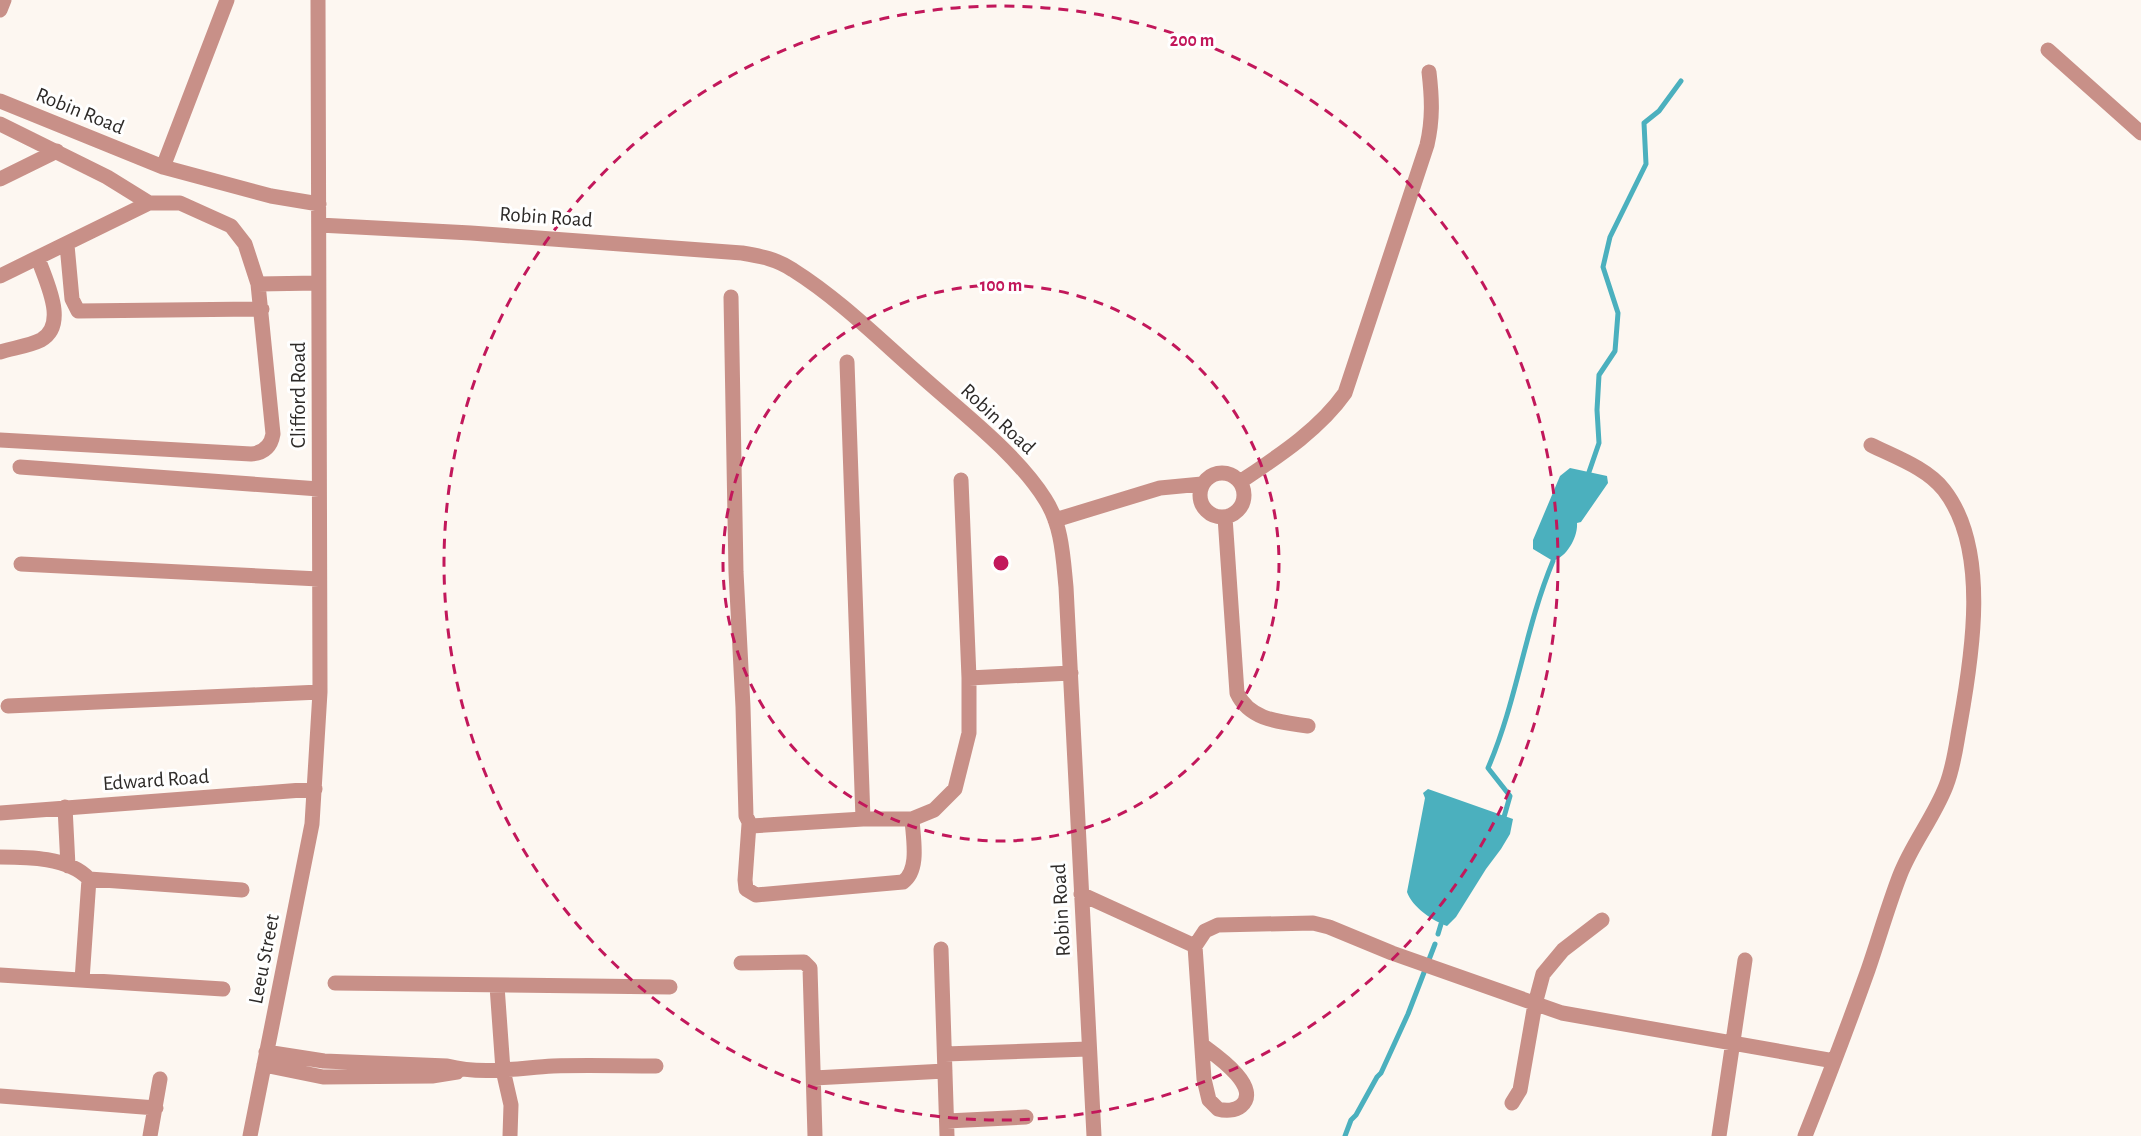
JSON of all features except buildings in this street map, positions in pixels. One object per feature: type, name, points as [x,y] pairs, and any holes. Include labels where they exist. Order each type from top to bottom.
[{"type":"street","points":[[0,10],[4,0]]},
{"type":"street","points":[[164,167],[227,0]]},
{"type":"street","name":"Clifford Road","points":[[315,789],[320,692],[318,0]]},
{"type":"street","points":[[2048,50],[2141,133]]},
{"type":"street","points":[[1240,482],[1319,423],[1345,393],[1427,145],[1432,124],[1433,103],[1429,72]]},
{"type":"street","name":"Robin Road","points":[[0,101],[164,167],[271,196],[319,204]]},
{"type":"street","points":[[0,124],[107,177],[149,203]]},
{"type":"street","points":[[0,179],[57,151]]},
{"type":"street","points":[[0,276],[149,203],[180,203],[231,226],[244,244],[258,284],[273,434],[272,441],[264,451],[251,454],[0,440]]},
{"type":"street","name":"Robin Road","points":[[319,225],[471,233],[742,253],[770,258],[794,270],[847,311],[982,430],[1036,485],[1055,520],[1061,543],[1066,586],[1094,1136]]},
{"type":"street","points":[[67,244],[73,304],[78,311],[262,309]]},
{"type":"street","points":[[0,352],[40,340],[53,326],[55,316],[52,302],[38,258]]},
{"type":"street","points":[[258,284],[318,283]]},
{"type":"street","points":[[731,297],[736,572],[746,816],[749,824],[746,889],[756,895],[903,882],[909,878],[913,867],[912,819]]},
{"type":"street","points":[[847,362],[863,819]]},
{"type":"street","points":[[1805,1136],[1908,853],[1945,789],[1952,769],[1970,672],[1974,605],[1970,558],[1965,534],[1951,502],[1935,480],[1871,445]]},
{"type":"street","points":[[20,467],[319,489]]},
{"type":"street","points":[[1230,474],[1240,482],[1244,496],[1242,503],[1233,514],[1217,517],[1203,508],[1199,492],[1202,484],[1211,475],[1230,474]]},
{"type":"street","points":[[749,824],[768,826],[863,819],[912,819],[934,810],[955,789],[969,733],[961,480]]},
{"type":"street","points":[[1055,520],[1160,488],[1202,484]]},
{"type":"street","points":[[1226,517],[1237,693],[1247,708],[1259,716],[1308,726]]},
{"type":"street","points":[[21,564],[319,579]]},
{"type":"street","points":[[969,678],[1071,673]]},
{"type":"street","points":[[8,706],[320,692]]},
{"type":"street","name":"Edward Road","points":[[0,813],[315,789]]},
{"type":"street","name":"Leeu Street","points":[[250,1136],[312,824],[315,789]]},
{"type":"street","points":[[65,807],[68,866]]},
{"type":"street","points":[[0,856],[41,860],[68,866],[89,879],[242,890]]},
{"type":"street","points":[[82,980],[89,879]]},
{"type":"street","points":[[1081,894],[1195,946]]},
{"type":"street","points":[[1512,1103],[1520,1090],[1535,1004],[1543,974],[1563,950],[1602,920]]},
{"type":"street","points":[[1202,1045],[1195,946],[1205,931],[1218,925],[1304,922],[1329,927],[1409,960],[1562,1013],[1834,1061]]},
{"type":"street","points":[[941,949],[947,1128],[1026,1117]]},
{"type":"street","points":[[1719,1136],[1745,960]]},
{"type":"street","points":[[741,963],[804,962],[808,965],[811,980],[815,1136]]},
{"type":"street","points":[[0,975],[223,989]]},
{"type":"street","points":[[335,983],[669,987]]},
{"type":"street","points":[[497,986],[503,1070],[511,1105],[510,1136]]},
{"type":"street","points":[[945,1054],[1088,1049]]},
{"type":"street","points":[[265,1058],[323,1077],[432,1076],[449,1075],[464,1070],[555,1066],[656,1066]]},
{"type":"street","points":[[814,1078],[945,1071]]},
{"type":"street","points":[[150,1136],[160,1079]]},
{"type":"street","points":[[0,1096],[156,1108]]},
{"type":"water","points":[[1570,468],[1607,476],[1608,483],[1581,522],[1577,523],[1576,534],[1571,546],[1553,561],[1533,549],[1533,540],[1560,476]]},
{"type":"water","points":[[1428,789],[1513,819],[1510,834],[1501,849],[1456,917],[1447,926],[1424,913],[1413,903],[1407,892],[1425,798],[1423,793]]},
{"type":"waterway","points":[[1589,472],[1599,443],[1597,410],[1599,375],[1615,351],[1618,313],[1603,267],[1610,237],[1646,164],[1644,123],[1659,111],[1681,81]]},
{"type":"waterway","points":[[1504,817],[1510,796],[1488,768],[1498,743],[1535,612],[1553,561]]},
{"type":"waterway","points":[[1438,934],[1441,924]]},
{"type":"waterway","points":[[1345,1136],[1351,1120],[1381,1073],[1408,1014],[1435,944]]}]
